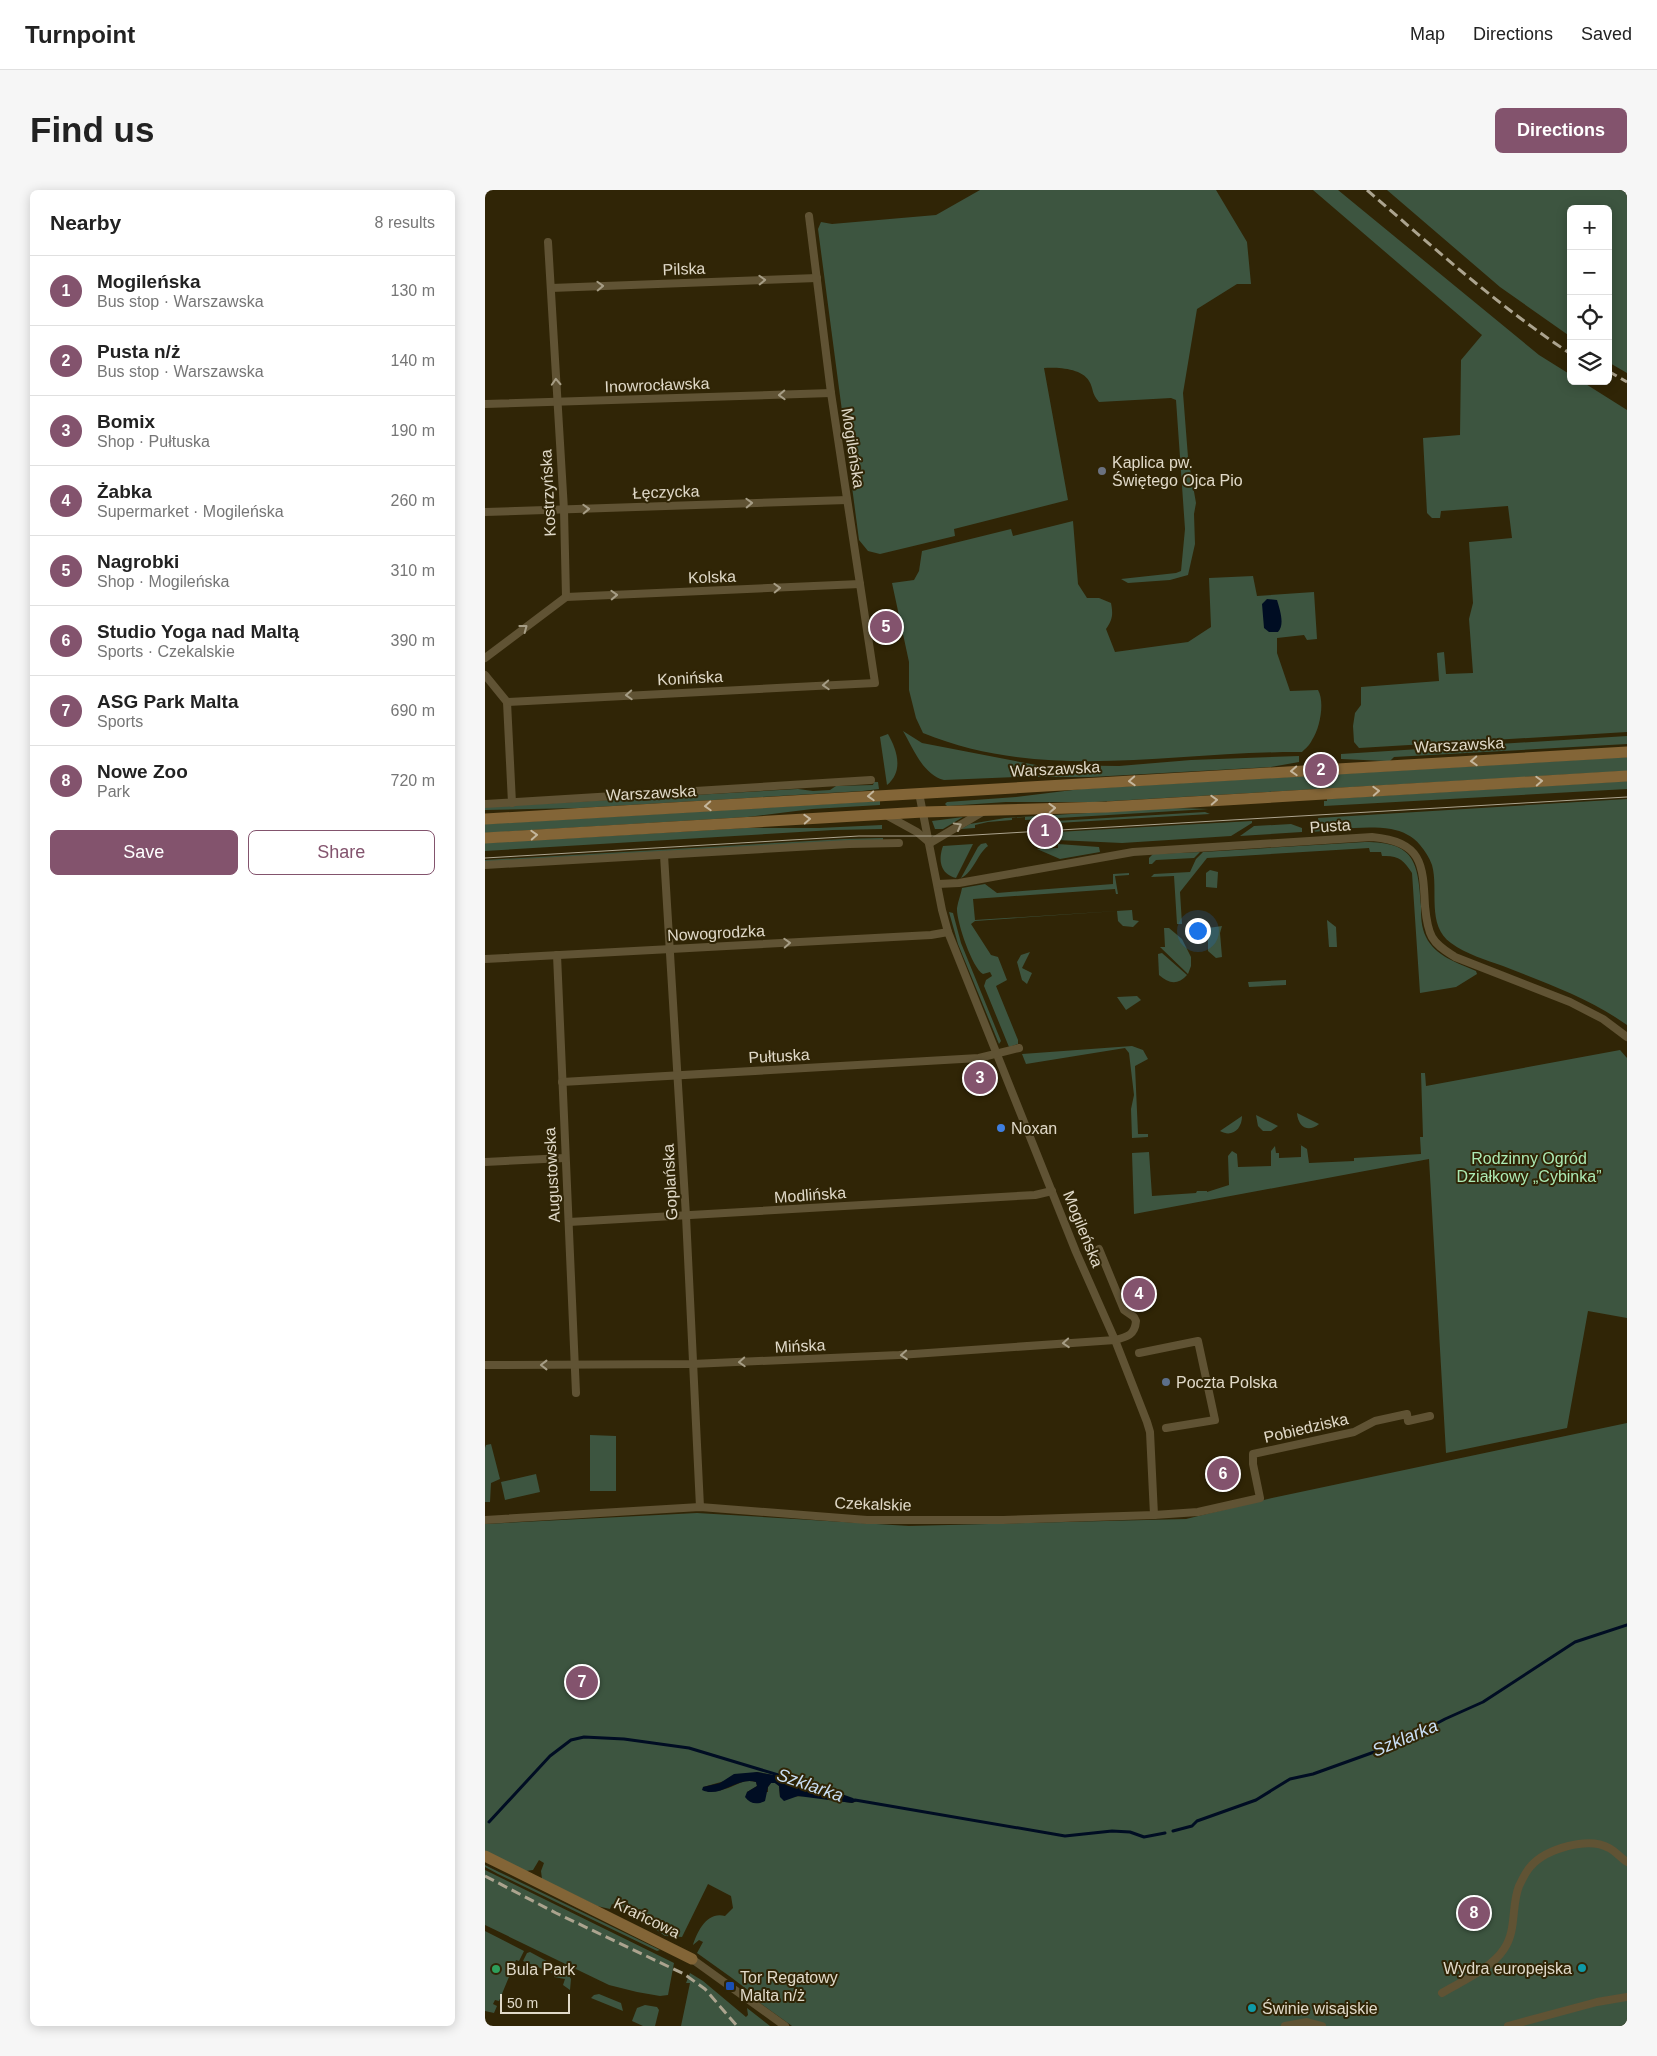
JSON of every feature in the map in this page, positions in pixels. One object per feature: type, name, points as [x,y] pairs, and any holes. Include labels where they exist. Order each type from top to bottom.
[{"type":"main road","name":"Warszawska","points":[[485,819],[1627,752]]},
{"type":"main road","points":[[485,838],[923,812],[1117,806],[1627,776]]},
{"type":"main road","name":"Krańcowa","points":[[485,1856],[692,1959]]},
{"type":"street","name":"Mogileńska","points":[[809,216],[831,394],[875,683]]},
{"type":"street","name":"Kostrzyńska","points":[[548,242],[564,510],[565,597]]},
{"type":"street","name":"Pilska","points":[[551,288],[817,278]]},
{"type":"street","name":"Inowrocławska","points":[[485,404],[831,394]]},
{"type":"street","name":"Łęczycka","points":[[485,512],[847,500]]},
{"type":"street","name":"Kolska","points":[[565,597],[861,584]]},
{"type":"street","points":[[485,658],[565,597]]},
{"type":"street","points":[[485,676],[507,702],[512,803]]},
{"type":"street","name":"Konińska","points":[[507,702],[875,683]]},
{"type":"street","name":"Warszawska","points":[[485,804],[871,780]]},
{"type":"street","name":"Mogileńska","points":[[919,794],[948,932],[1076,1252],[1115,1340],[1150,1432],[1154,1516]]},
{"type":"street","points":[[885,814],[910,828],[930,843],[986,810]]},
{"type":"street","name":"Pusta","points":[[938,884],[959,883],[1133,852],[1372,837],[1396,841],[1406,846],[1420,862],[1424,873],[1427,925],[1432,938],[1442,949],[1455,957],[1570,1002],[1603,1019],[1627,1037]]},
{"type":"street","points":[[1329,840],[1329,850]]},
{"type":"street","points":[[485,865],[849,844],[899,843]]},
{"type":"street","name":"Goplańska","points":[[664,855],[686,1216],[700,1507]]},
{"type":"street","name":"Nowogrodzka","points":[[485,958],[669,950],[931,935],[948,932]]},
{"type":"street","name":"Augustowska","points":[[557,955],[577,1393]]},
{"type":"street","name":"Pułtuska","points":[[562,1082],[979,1058],[998,1055],[1019,1048]]},
{"type":"street","points":[[485,1162],[565,1158]]},
{"type":"street","name":"Modlińska","points":[[569,1222],[1035,1194],[1052,1191]]},
{"type":"street","points":[[1099,1249],[1124,1310],[1134,1317],[1136,1322],[1133,1333],[1115,1340]]},
{"type":"street","name":"Mińska","points":[[485,1365],[692,1364],[899,1355],[1115,1340]]},
{"type":"street","points":[[1139,1354],[1198,1341],[1215,1420],[1166,1428]]},
{"type":"street","name":"Pobiedziska","points":[[1260,1498],[1253,1464],[1253,1454],[1354,1432],[1383,1419],[1407,1414],[1409,1421],[1430,1416]]},
{"type":"street","name":"Czekalskie","points":[[485,1520],[700,1507],[867,1520],[1003,1520],[1154,1516],[1198,1512],[1260,1498]]},
{"type":"street","points":[[1442,1993],[1492,1963],[1504,1949],[1512,1933],[1519,1887],[1530,1866],[1549,1852],[1569,1846],[1590,1843],[1609,1847],[1627,1862]]},
{"type":"street","name":"Krańcowa","points":[[692,1959],[785,2026]]},
{"type":"street","points":[[1507,2026],[1597,2002],[1627,1997]]},
{"type":"street","points":[[1285,2026],[1307,2022],[1322,2026]]},
{"type":"green space","points":[[980,190],[1216,190],[1247,242],[1251,284],[1237,284],[1197,309],[1183,393],[1188,457],[1196,503],[1194,514],[1195,544],[1188,575],[1170,580],[1128,583],[1121,579],[1181,571],[1185,529],[1176,400],[1171,398],[1099,402],[1086,377],[1081,373],[1062,368],[1044,368],[1068,500],[954,529],[955,536],[880,554],[868,551],[859,540],[818,229],[821,222],[832,224],[936,215]]},
{"type":"green space","points":[[1313,190],[1338,190],[1539,355],[1567,372],[1567,385],[1587,385],[1627,410],[1627,732],[1359,748],[1354,742],[1353,726],[1355,713],[1361,705],[1361,687],[1439,681],[1437,653],[1444,652],[1446,674],[1473,673],[1469,619],[1473,603],[1469,542],[1512,538],[1508,506],[1441,511],[1440,518],[1432,518],[1427,513],[1423,438],[1460,435],[1461,360],[1482,335]]},
{"type":"green space","points":[[1387,190],[1627,190],[1627,373],[1612,364],[1612,205],[1567,205],[1567,334],[1500,287]]},
{"type":"green space","points":[[1073,521],[1078,584],[1087,598],[1099,598],[1111,603],[1112,616],[1106,629],[1115,652],[1188,642],[1211,627],[1209,578],[1253,576],[1257,596],[1314,592],[1317,639],[1307,640],[1304,635],[1277,638],[1277,653],[1290,691],[1318,690],[1320,695],[1319,722],[1315,735],[1307,747],[1302,752],[1111,761],[1063,761],[1016,757],[969,748],[923,733],[916,718],[909,690],[909,662],[892,583],[914,580],[919,571],[922,551],[1011,529],[1013,536]]},
{"type":"green space","points":[[903,731],[922,743],[1036,765],[1119,766],[1191,760],[1299,756],[1299,762],[1271,767],[1091,777],[1016,777],[944,780],[930,773],[924,767]]},
{"type":"green space","points":[[888,734],[896,753],[897,767],[896,773],[887,785],[880,737]]},
{"type":"green space","points":[[1627,736],[1627,744],[1394,757],[1390,761],[1341,759],[1341,754]]},
{"type":"green space","points":[[1627,757],[1627,771],[1095,802],[1006,802],[947,806],[945,804],[947,802],[1016,797],[1081,789]]},
{"type":"green space","points":[[1627,781],[1627,789],[1324,806],[1324,801],[1327,801],[1327,799]]},
{"type":"green space","points":[[874,782],[878,782],[879,789],[579,808],[485,810],[485,807],[798,789],[813,791],[830,790],[836,786],[873,785]]},
{"type":"green space","points":[[1627,799],[1627,1025],[1613,1015],[1567,992],[1470,954],[1451,943],[1443,936],[1438,927],[1432,865],[1424,850],[1411,837],[1399,831],[1381,828],[1351,828],[1311,832],[1310,826],[1319,825],[1318,818]]},
{"type":"green space","points":[[880,801],[880,805],[812,809],[747,817],[485,833],[485,824]]},
{"type":"green space","points":[[1172,808],[1209,809],[1025,820],[1025,817],[1012,818],[1012,820],[975,825],[975,828],[961,829],[970,824],[1005,818]]},
{"type":"green space","points":[[1205,812],[1210,814],[1057,823],[1056,821]]},
{"type":"green space","points":[[963,817],[943,829],[935,829],[932,821]]},
{"type":"green space","points":[[1252,821],[1252,823],[1231,836],[1122,843],[1057,840],[1057,832]]},
{"type":"green space","points":[[1291,824],[1302,828],[1302,832],[1240,836],[1254,826]]},
{"type":"green space","points":[[882,825],[882,829],[833,830],[485,851],[485,843],[745,828],[819,828]]},
{"type":"green space","points":[[883,838],[883,840],[485,862],[485,860]]},
{"type":"green space","points":[[1365,842],[1394,846],[1404,851],[1411,858],[1418,877],[1422,922],[1426,937],[1430,944],[1441,954],[1476,971],[1477,974],[1456,987],[1420,993],[1412,873],[1400,859],[1392,856],[1382,856],[1381,852],[1370,852],[1369,848],[1207,858],[1180,892],[1182,924],[1177,924],[1174,876],[1151,877],[1154,874],[1190,872],[1196,859],[1203,852]]},
{"type":"green space","points":[[986,843],[988,846],[969,872],[961,878],[978,847]]},
{"type":"green space","points":[[973,844],[956,878],[944,870],[941,861],[943,846]]},
{"type":"green space","points":[[1058,844],[1099,847],[1100,852],[1060,859],[1037,849],[1058,848]]},
{"type":"green space","points":[[1200,852],[1194,858],[1156,860],[1149,864],[1149,858],[1153,854]]},
{"type":"green space","points":[[1210,870],[1218,872],[1217,888],[1206,887],[1206,873]]},
{"type":"green space","points":[[1129,873],[1129,875],[1115,876],[1118,894],[1116,894],[1115,889],[973,899],[975,920],[1132,910],[1133,920],[1139,921],[1133,927],[1123,926],[1118,921],[1117,911],[975,921],[971,924],[991,955],[998,957],[1007,980],[996,986],[1018,1040],[1018,1044],[1009,1047],[984,986],[986,980],[992,976],[990,972],[983,974],[974,963],[962,933],[957,908],[962,888],[985,884],[997,893],[1113,884],[1113,874]]},
{"type":"green space","points":[[949,912],[953,913],[961,943],[1001,1041],[999,1044],[958,944]]},
{"type":"green space","points":[[1327,920],[1336,927],[1337,947],[1329,947]]},
{"type":"green space","points":[[1222,926],[1220,933],[1222,957],[1216,958],[1208,951],[1208,928]]},
{"type":"green space","points":[[1164,928],[1169,928],[1182,939],[1191,957],[1191,966],[1188,974],[1160,947],[1165,947]]},
{"type":"green space","points":[[1030,952],[1022,968],[1032,973],[1027,984],[1022,980],[1017,962],[1021,955]]},
{"type":"green space","points":[[1162,953],[1187,975],[1184,978],[1177,982],[1170,982],[1159,975],[1158,954]]},
{"type":"green space","points":[[1286,980],[1286,985],[1249,987],[1248,982]]},
{"type":"green space","points":[[1137,996],[1141,1000],[1126,1010],[1117,997]]},
{"type":"green space","points":[[1132,1046],[1143,1050],[1148,1059],[1135,1066],[1138,1134],[1148,1134],[1148,1137],[1132,1138],[1131,1109],[1134,1095],[1129,1053],[1125,1048],[1026,1064],[1022,1054]]},
{"type":"green space","name":"Rodzinny Ogród Działkowy „Cybinka”","points":[[1620,1050],[1627,1058],[1627,1318],[1588,1311],[1567,1428],[1446,1453],[1429,1159],[1134,1214],[1132,1153],[1149,1152],[1152,1196],[1196,1193],[1197,1191],[1207,1192],[1229,1185],[1228,1156],[1232,1151],[1237,1154],[1238,1167],[1271,1166],[1271,1151],[1275,1146],[1276,1153],[1279,1153],[1279,1158],[1301,1157],[1301,1145],[1307,1149],[1309,1163],[1354,1161],[1354,1158],[1421,1154],[1420,1137],[1423,1137],[1421,1073],[1425,1073],[1426,1086]]},
{"type":"green space","points":[[1297,1113],[1319,1124],[1311,1128],[1304,1127],[1299,1122]]},
{"type":"green space","points":[[1256,1115],[1278,1126],[1271,1131],[1263,1131],[1258,1126]]},
{"type":"green space","points":[[1242,1116],[1242,1121],[1236,1131],[1224,1133],[1220,1131]]},
{"type":"green space","points":[[1627,1423],[1627,2026],[792,2026],[753,1998],[749,1991],[697,1953],[703,1942],[699,1940],[693,1945],[700,1929],[708,1920],[719,1915],[725,1916],[733,1908],[731,1896],[708,1884],[682,1937],[665,1936],[644,1921],[644,1919],[612,1904],[610,1909],[597,1906],[542,1879],[541,1871],[544,1863],[539,1860],[533,1870],[526,1871],[485,1851],[485,1524],[697,1513],[909,1526],[1186,1519],[1272,1498]],"holes":[[[757,1772],[802,1780],[857,1801],[852,1803],[806,1796],[780,1797],[779,1786],[775,1783],[771,1783],[768,1787],[768,1792],[747,1792],[757,1786],[756,1782],[751,1781],[723,1790],[708,1792],[703,1787]]]},
{"type":"green space","points":[[590,1435],[616,1436],[616,1491],[590,1491]]},
{"type":"green space","points":[[491,1444],[500,1479],[491,1483],[490,1502],[485,1502],[485,1448],[486,1445]]},
{"type":"green space","points":[[536,1474],[540,1492],[505,1500],[501,1482]]},
{"type":"green space","points":[[485,1865],[660,1950],[657,1951],[498,1874],[485,1867]]},
{"type":"green space","points":[[485,1870],[674,1963],[668,1995],[660,1996],[609,1985],[485,1925]]},
{"type":"green space","points":[[485,1931],[524,1951],[519,1961],[516,1960],[499,2001],[495,2000],[493,2004],[497,2006],[494,2013],[485,2011]]},
{"type":"green space","points":[[530,1952],[567,1972],[571,1979],[570,1990],[563,1985],[565,1979],[554,1977],[555,1974],[523,1961],[527,1953]]},
{"type":"green space","points":[[690,1973],[703,1981],[746,2017],[748,2015],[747,2008],[770,2026],[681,2026],[690,1983],[686,1983]]},
{"type":"green space","points":[[599,1994],[621,2003],[623,2011],[591,1998]]},
{"type":"green space","points":[[645,2005],[657,2007],[659,2010],[655,2026],[643,2026],[632,2021],[637,2008]]},
{"type":"water","points":[[1267,599],[1277,600],[1282,621],[1278,632],[1269,632],[1264,628],[1262,604]]},
{"type":"water","points":[[757,1772],[802,1780],[857,1801],[852,1803],[798,1796],[784,1801],[780,1797],[779,1786],[771,1783],[768,1787],[765,1801],[754,1803],[745,1797],[747,1792],[757,1786],[756,1782],[749,1781],[715,1792],[702,1790],[703,1787],[720,1783],[734,1774]]},
{"type":"waterway","name":"Szklarka","points":[[1173,1831],[1192,1826],[1197,1821],[1256,1800],[1290,1779],[1313,1774],[1402,1742],[1445,1719],[1483,1702],[1575,1642],[1627,1625]]},
{"type":"waterway","name":"Szklarka","points":[[489,1822],[550,1756],[571,1740],[584,1737],[624,1739],[689,1748],[795,1780]]},
{"type":"waterway","name":"Szklarka","points":[[855,1800],[1065,1836],[1112,1831],[1130,1832],[1144,1837],[1165,1833]]},
{"type":"tram line","points":[[485,858],[859,836],[957,836],[1627,797]]},
{"type":"railway","points":[[1367,190],[1492,296],[1567,351]]},
{"type":"railway","points":[[1612,373],[1627,382]]},
{"type":"railway","points":[[485,1876],[556,1913],[684,1974],[705,1989],[737,2026]]},
{"type":"place","name":"Kaplica pw. Świętego Ojca Pio","points":[[1102,471]]},
{"type":"place","name":"Nagrobki","points":[[886,627]]},
{"type":"place","name":"Pusta n/ż","points":[[1321,770]]},
{"type":"place","name":"Mogileńska","points":[[1045,831]]},
{"type":"place","name":"Bomix","points":[[980,1078]]},
{"type":"place","name":"Noxan","points":[[1001,1128]]},
{"type":"place","name":"Żabka","points":[[1139,1294]]},
{"type":"place","name":"Poczta Polska","points":[[1166,1382]]},
{"type":"place","name":"Studio Yoga nad Maltą","points":[[1223,1474]]},
{"type":"place","name":"ASG Park Malta","points":[[582,1682]]},
{"type":"place","name":"Nowe Zoo","points":[[1474,1913]]},
{"type":"place","name":"Wydra europejska","points":[[1582,1968]]},
{"type":"place","name":"Bula Park","points":[[496,1969]]},
{"type":"place","name":"Tor Regatowy Malta n/ż","points":[[730,1986]]},
{"type":"place","name":"Świnie wisajskie","points":[[1252,2008]]}]
